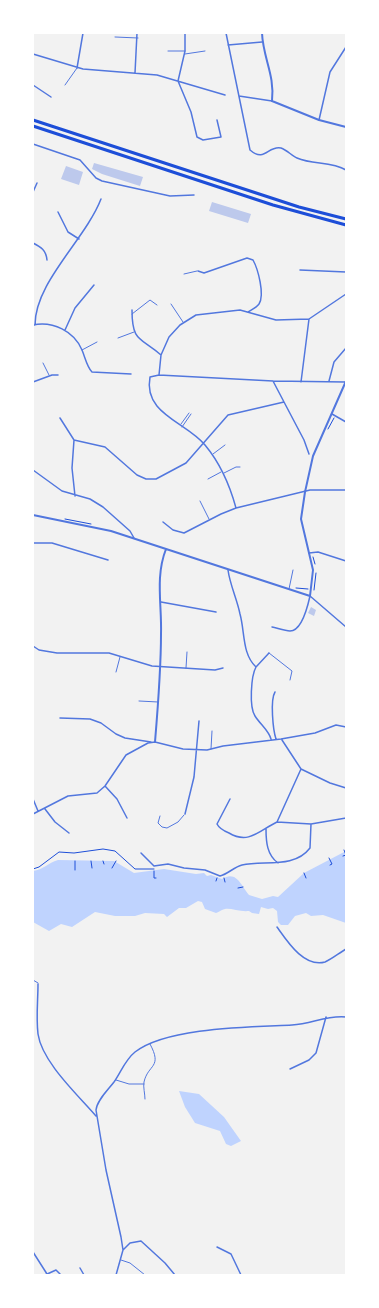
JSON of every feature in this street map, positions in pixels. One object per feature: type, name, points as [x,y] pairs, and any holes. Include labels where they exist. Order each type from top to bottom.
[{"type":"highway","points":[[33,120],[299,207],[346,219]]},
{"type":"highway","points":[[33,126],[272,205],[346,225]]},
{"type":"street","points":[[76,68],[83,33]]},
{"type":"street","points":[[135,73],[138,38],[137,33]]},
{"type":"street","points":[[185,33],[186,51],[178,81],[191,112],[197,137],[203,140],[221,137],[217,120]]},
{"type":"street","points":[[226,33],[248,147],[253,153],[261,155],[274,149],[281,148],[297,158],[338,166],[346,170]]},
{"type":"street","points":[[262,33],[262,42],[272,73],[272,102]]},
{"type":"street","points":[[228,45],[262,42]]},
{"type":"street","points":[[320,120],[330,72],[346,47]]},
{"type":"street","points":[[33,54],[76,68],[157,75],[225,95]]},
{"type":"street","points":[[33,85],[50,98]]},
{"type":"street","points":[[238,96],[272,102],[320,120],[346,127]]},
{"type":"street","points":[[33,144],[80,160],[96,178],[102,181],[170,196],[194,195]]},
{"type":"street","points":[[33,192],[37,183]]},
{"type":"street","points":[[101,199],[90,223],[42,293],[36,310],[34,325],[49,324],[65,330],[73,337],[82,350],[92,372],[131,374]]},
{"type":"street","points":[[58,212],[68,232],[79,239]]},
{"type":"street","points":[[33,243],[41,247],[45,252],[47,260]]},
{"type":"street","points":[[198,271],[204,273],[247,258],[254,260],[259,276],[260,300],[257,306],[248,312]]},
{"type":"street","points":[[300,270],[346,272]]},
{"type":"street","points":[[65,330],[75,308],[94,285]]},
{"type":"street","points":[[159,375],[162,355],[169,337],[183,322],[203,313],[240,310],[281,320],[309,319],[346,294]]},
{"type":"street","points":[[132,310],[134,332],[140,340],[162,355]]},
{"type":"street","points":[[300,382],[309,319]]},
{"type":"street","points":[[329,382],[334,362],[346,348]]},
{"type":"street","points":[[33,382],[58,374]]},
{"type":"street","points":[[236,508],[230,488],[212,455],[204,444],[160,410],[152,400],[150,378],[152,375],[300,382],[345,382],[334,415],[313,456],[305,492],[302,523],[313,577],[306,613],[294,630],[291,631],[272,627]]},
{"type":"street","points":[[273,381],[304,440],[309,454]]},
{"type":"street","points":[[74,440],[105,447],[137,475],[150,479],[162,476],[183,466],[228,415],[284,402]]},
{"type":"street","points":[[334,415],[346,422]]},
{"type":"street","points":[[60,418],[74,440],[72,468],[75,496]]},
{"type":"street","points":[[33,470],[62,491],[75,496],[90,499],[102,507],[130,531],[135,538]]},
{"type":"street","points":[[163,522],[173,530],[184,533],[209,519],[236,508],[310,490],[346,490]]},
{"type":"street","points":[[33,515],[97,527],[135,538],[310,596],[346,627]]},
{"type":"street","points":[[33,543],[52,543],[108,560]]},
{"type":"street","points":[[155,742],[159,702],[160,570],[166,549]]},
{"type":"street","points":[[309,553],[318,552],[346,561]]},
{"type":"street","points":[[228,570],[240,615],[244,644],[251,661],[256,667]]},
{"type":"street","points":[[160,602],[216,612]]},
{"type":"street","points":[[33,646],[44,651],[66,654],[106,653],[160,667],[215,670],[223,668]]},
{"type":"street","points":[[269,653],[256,667],[253,676],[252,708],[254,715],[269,734],[271,739]]},
{"type":"street","points":[[275,692],[272,701],[274,734],[276,739]]},
{"type":"street","points":[[60,718],[90,718],[125,738],[196,750],[271,739],[281,739],[320,732],[336,724],[346,727]]},
{"type":"street","points":[[185,814],[194,777],[199,721]]},
{"type":"street","points":[[281,739],[301,769],[330,784],[346,788]]},
{"type":"street","points":[[33,814],[68,796],[97,793],[105,786],[130,752],[143,745],[155,742]]},
{"type":"street","points":[[278,822],[301,769]]},
{"type":"street","points":[[105,786],[117,799],[127,818]]},
{"type":"street","points":[[33,799],[38,812]]},
{"type":"street","points":[[230,799],[217,822],[219,828],[236,838],[241,838],[266,829],[278,822],[311,824],[346,818]]},
{"type":"street","points":[[45,809],[55,822],[69,833]]},
{"type":"street","points":[[141,853],[154,866],[168,864],[184,868],[205,870],[220,876],[245,864],[278,863],[297,857],[308,850],[311,844],[311,824]]},
{"type":"street","points":[[266,829],[269,851],[272,858],[278,863]]},
{"type":"street","points":[[277,927],[292,949],[317,963],[326,962],[346,948]]},
{"type":"street","points":[[38,984],[38,1033],[47,1056],[54,1067],[96,1116]]},
{"type":"street","points":[[290,1069],[309,1060],[316,1053],[326,1017]]},
{"type":"street","points":[[116,1275],[123,1250],[96,1116],[97,1104],[115,1080],[128,1058],[136,1051],[150,1044],[182,1034],[261,1026],[293,1025],[326,1017],[346,1017]]},
{"type":"street","points":[[123,1250],[130,1243],[141,1241],[165,1263],[175,1275]]},
{"type":"street","points":[[217,1247],[231,1254],[241,1275]]},
{"type":"street","points":[[33,1252],[46,1275],[56,1270],[61,1275]]},
{"type":"street","points":[[80,1268],[84,1275]]},
{"type":"lane","points":[[115,37],[138,38]]},
{"type":"lane","points":[[168,51],[186,51]]},
{"type":"lane","points":[[185,54],[205,51]]},
{"type":"lane","points":[[65,85],[76,68]]},
{"type":"lane","points":[[184,274],[198,271]]},
{"type":"lane","points":[[132,314],[149,301],[157,305]]},
{"type":"lane","points":[[171,304],[183,322]]},
{"type":"lane","points":[[118,338],[134,332]]},
{"type":"lane","points":[[82,350],[97,342]]},
{"type":"lane","points":[[44,363],[49,376]]},
{"type":"lane","points":[[180,425],[189,413]]},
{"type":"lane","points":[[182,427],[191,414]]},
{"type":"lane","points":[[212,455],[225,445]]},
{"type":"lane","points":[[223,474],[236,467],[240,467]]},
{"type":"lane","points":[[208,479],[221,472]]},
{"type":"lane","points":[[200,501],[209,519]]},
{"type":"lane","points":[[289,590],[293,570]]},
{"type":"lane","points":[[186,668],[187,652]]},
{"type":"lane","points":[[269,653],[292,671],[290,680]]},
{"type":"lane","points":[[116,672],[120,656]]},
{"type":"lane","points":[[139,701],[159,702]]},
{"type":"lane","points":[[211,749],[212,731]]},
{"type":"lane","points":[[160,816],[158,823],[162,827],[167,828],[178,822],[185,814]]},
{"type":"lane","points":[[33,980],[38,984]]},
{"type":"lane","points":[[145,1099],[144,1084],[156,1061],[156,1056],[150,1044]]},
{"type":"lane","points":[[115,1080],[129,1084],[144,1084]]},
{"type":"lane","points":[[120,1260],[130,1263],[145,1275]]},
{"type":"path","points":[[327,431],[334,415]]},
{"type":"path","points":[[33,869],[39,867],[59,852],[74,853],[103,849],[116,851],[137,870],[157,868]]},
{"type":"path","points":[[343,856],[346,855],[344,850]]},
{"type":"path","points":[[329,858],[332,864],[330,865]]},
{"type":"path","points":[[75,861],[75,870]]},
{"type":"path","points":[[91,861],[92,868]]},
{"type":"path","points":[[112,868],[116,861]]},
{"type":"path","points":[[154,871],[154,878],[156,878]]},
{"type":"path","points":[[304,874],[306,878]]},
{"type":"path","points":[[216,881],[218,877]]},
{"type":"path","points":[[238,888],[243,887]]},
{"type":"water","points":[[346,851],[346,923],[323,915],[311,916],[306,913],[295,916],[288,925],[281,925],[278,922],[277,911],[273,908],[268,909],[261,907],[259,914],[249,911],[227,909],[223,909],[216,913],[205,909],[202,902],[198,901],[186,908],[179,908],[167,917],[164,914],[145,913],[135,916],[115,916],[95,912],[72,927],[61,924],[49,931],[33,922],[33,871],[58,860],[114,861],[134,873],[164,869],[196,874],[204,873],[207,876],[211,875],[222,879],[231,876],[238,880],[249,895],[262,899],[273,896],[278,897],[304,873]]},
{"type":"water","points":[[179,1091],[199,1094],[224,1117],[241,1141],[231,1146],[226,1144],[220,1131],[195,1123],[185,1107]]},
{"type":"building","points":[[94,163],[143,177],[140,186],[102,174],[92,169]]},
{"type":"building","points":[[66,166],[83,172],[79,185],[61,179]]},
{"type":"building","points":[[212,202],[251,214],[248,223],[209,211]]},
{"type":"building","points":[[311,607],[316,610],[314,616],[308,613]]}]
